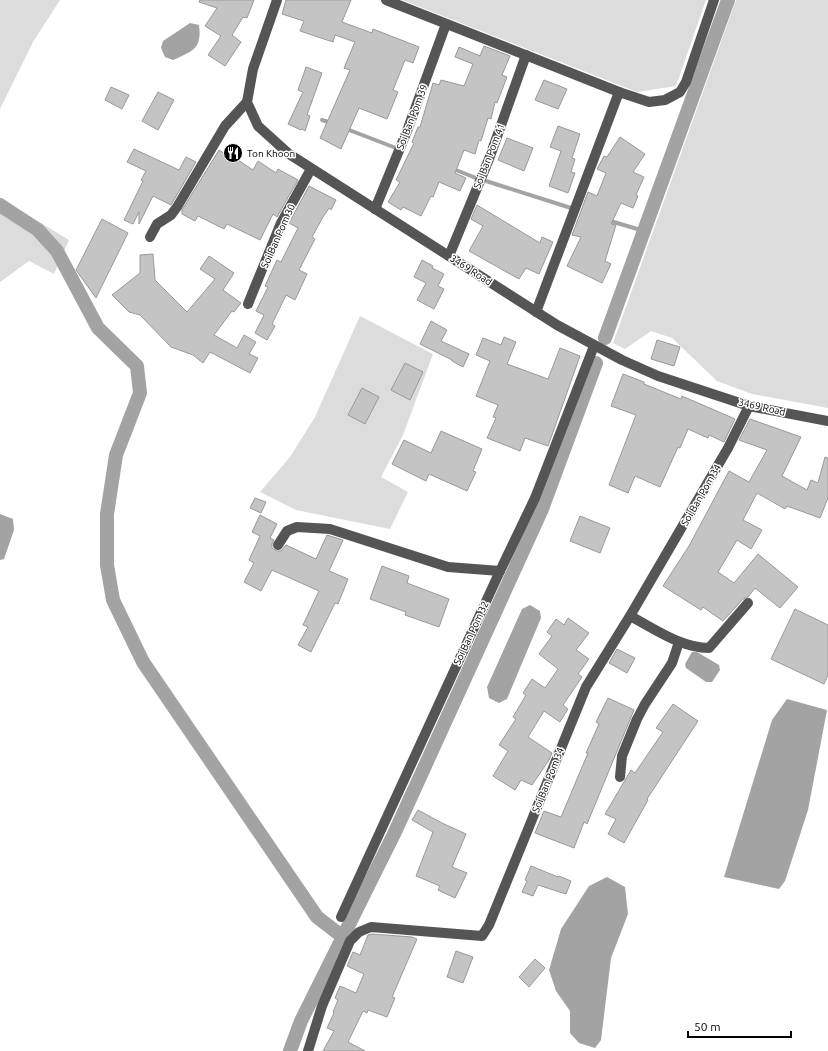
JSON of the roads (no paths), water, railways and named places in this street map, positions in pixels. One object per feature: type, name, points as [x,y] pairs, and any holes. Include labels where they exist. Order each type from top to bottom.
[{"type":"street","points":[[150,237],[157,224],[171,216],[177,208],[225,126],[247,102],[253,69],[277,0]]},
{"type":"street","points":[[386,0],[619,92],[649,102],[665,100],[680,92],[686,82],[714,0]]},
{"type":"street","name":"Soi Ban Pom 39","points":[[375,209],[407,131],[446,24]]},
{"type":"street","name":"Soi Ban Pom 41","points":[[449,256],[489,159],[526,55]]},
{"type":"street","points":[[536,312],[619,92]]},
{"type":"street","name":"3469 Road","points":[[247,102],[258,126],[289,154],[536,312],[594,346],[658,376],[749,406],[828,421]]},
{"type":"street","name":"Soi Ban Pom 30","points":[[248,304],[282,223],[311,169]]},
{"type":"street","name":"Soi Ban Pom 32","points":[[342,917],[500,571],[535,498],[594,346]]},
{"type":"street","name":"Soi Ban Pom 34","points":[[308,1051],[322,1006],[350,941],[359,932],[371,926],[482,936],[490,925],[586,687],[630,616],[728,448],[749,406]]},
{"type":"street","points":[[278,545],[287,531],[297,528],[330,529],[448,567],[500,571]]},
{"type":"street","points":[[630,616],[679,642],[702,648],[709,648],[748,604]]},
{"type":"street","points":[[620,777],[622,756],[637,718],[672,663],[679,642]]},
{"type":"waterway","points":[[605,338],[728,0]]},
{"type":"waterway","points":[[322,120],[331,123]]},
{"type":"waterway","points":[[344,128],[396,148]]},
{"type":"waterway","points":[[451,168],[476,178]]},
{"type":"waterway","points":[[486,181],[571,208]]},
{"type":"waterway","points":[[0,205],[38,230],[57,251],[98,328],[137,366],[140,393],[116,455],[107,514],[107,565],[113,600],[143,662],[317,917],[343,937]]},
{"type":"waterway","points":[[607,220],[644,231]]},
{"type":"waterway","points":[[290,1051],[301,1021],[394,834],[542,509],[596,363]]},
{"type":"place","name":"Ton Khoon","points":[[233,153]]}]
